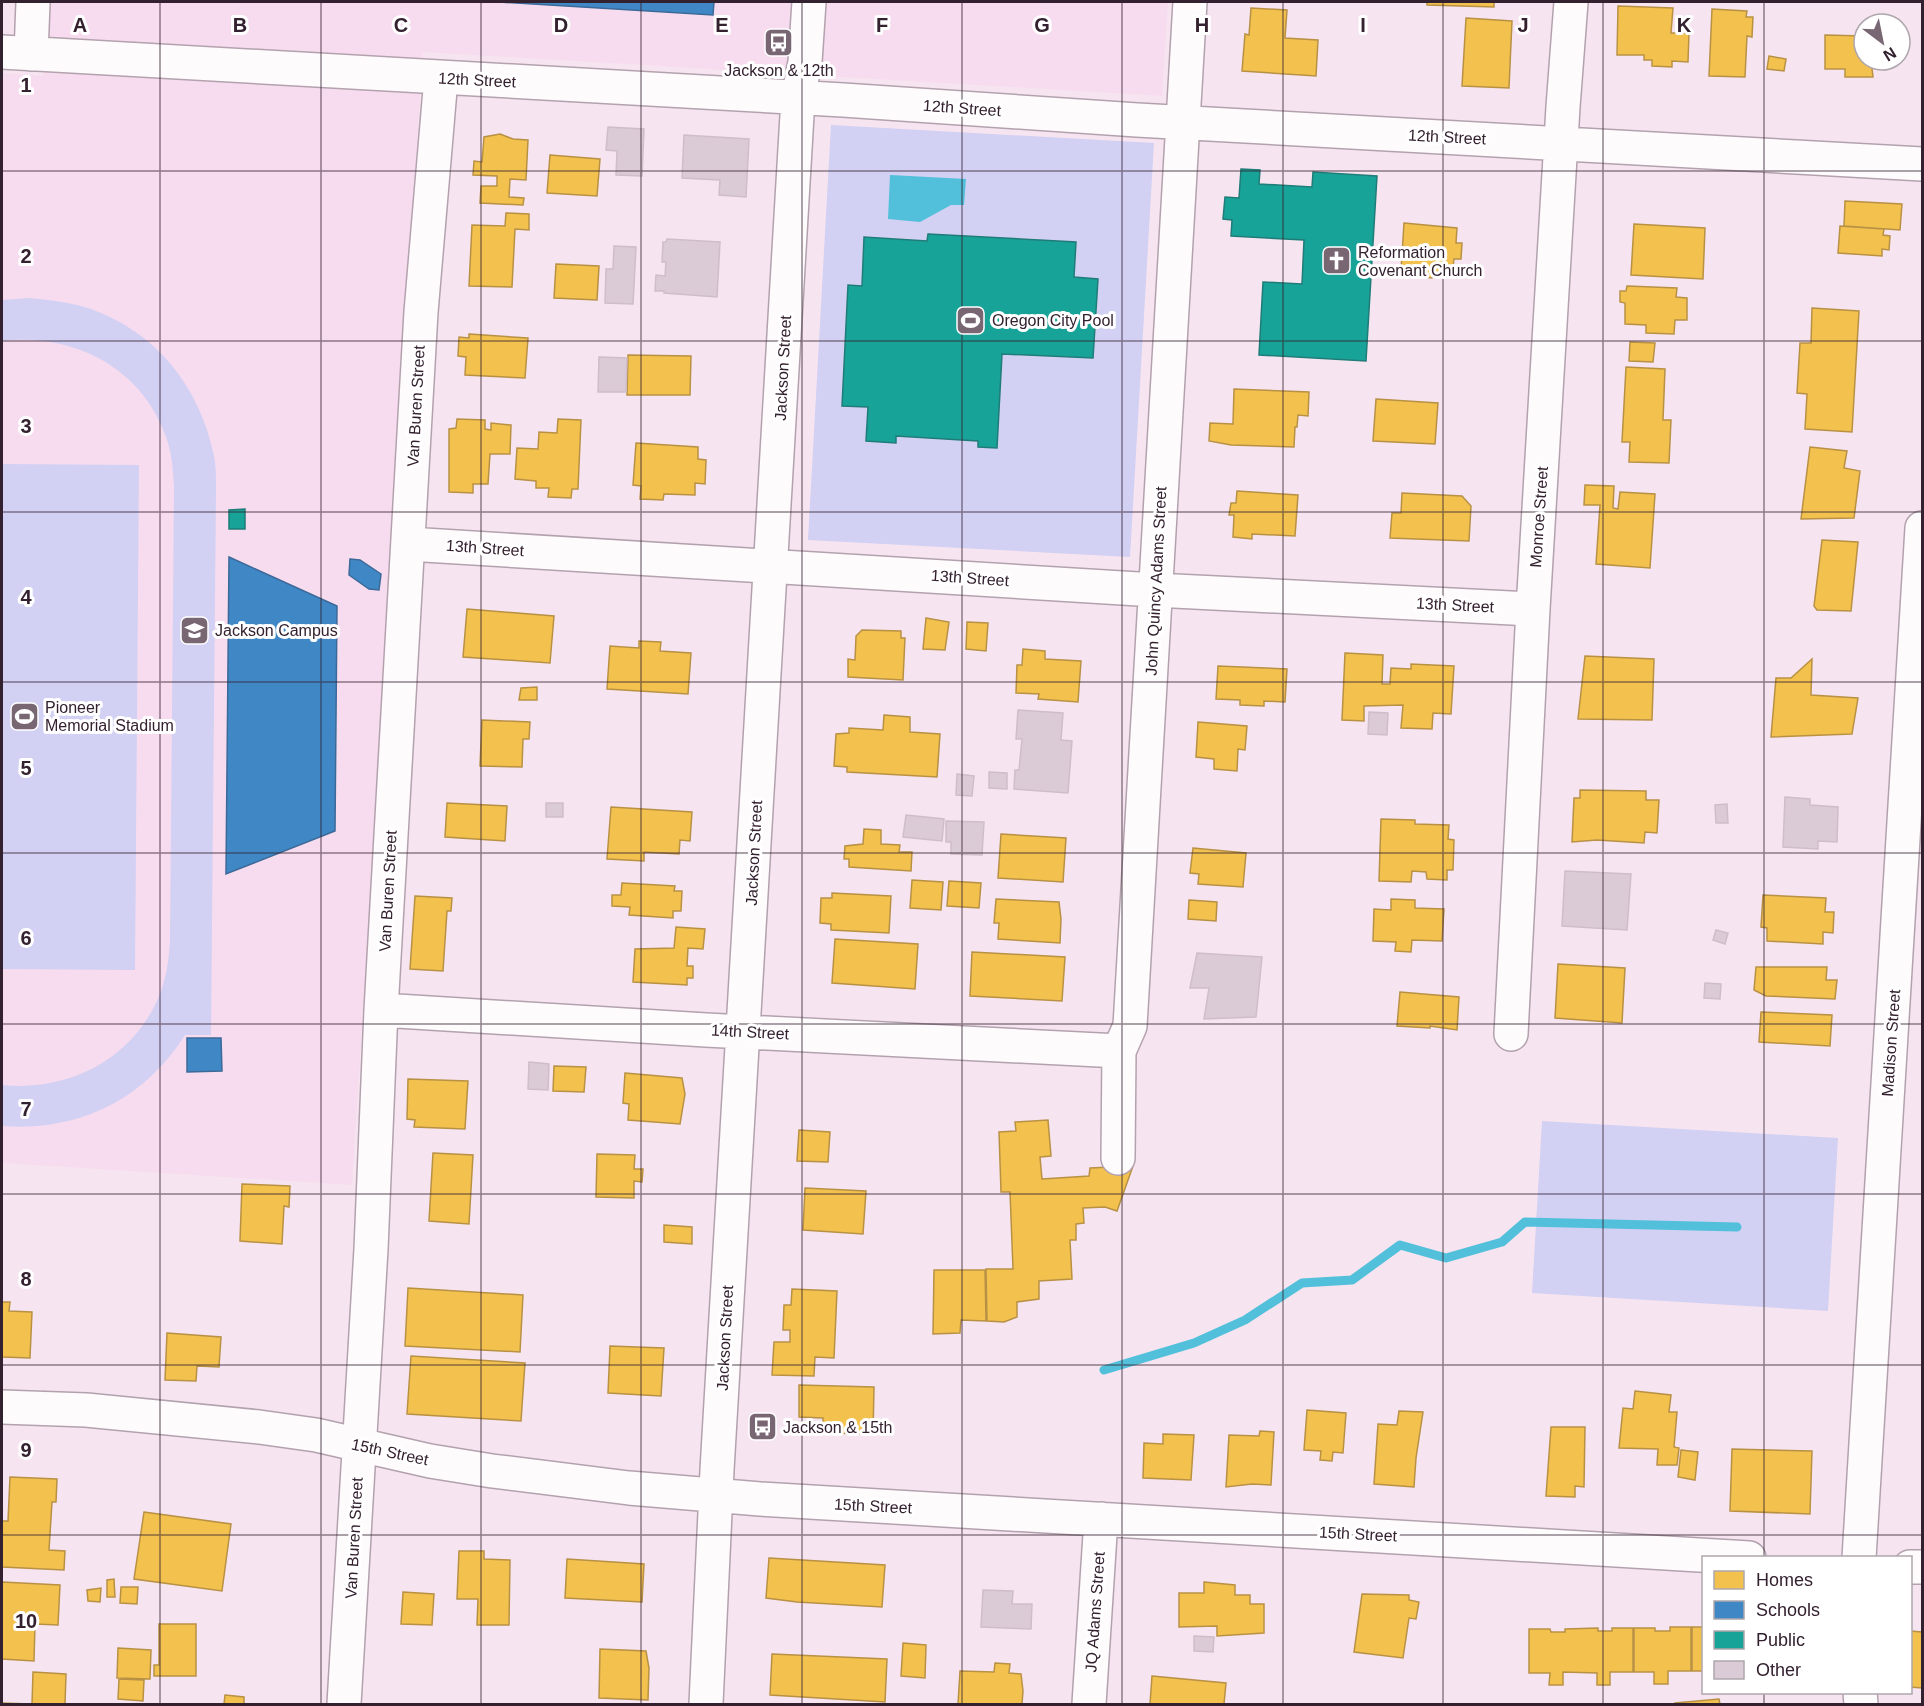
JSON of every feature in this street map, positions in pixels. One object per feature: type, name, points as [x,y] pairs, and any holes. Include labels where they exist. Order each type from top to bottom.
[{"type":"street","points":[[16,53],[33,2]]},
{"type":"street","name":"Jackson Street","points":[[706,1704],[716,1495],[798,98],[805,62],[809,2]]},
{"type":"street","name":"John Quincy Adams Street","points":[[1118,1158],[1119,1051],[1130,1026],[1190,2]]},
{"type":"street","name":"Monroe Street","points":[[1511,1034],[1533,609],[1561,144],[1572,2]]},
{"type":"street","name":"12th Street","points":[[16,53],[1923,164]]},
{"type":"street","name":"Van Buren Street","points":[[344,1704],[371,1249],[381,1010],[421,312],[441,78]]},
{"type":"street","name":"Madison Street","points":[[1859,1556],[1923,528]]},
{"type":"street","name":"13th Street","points":[[408,544],[1155,590],[1533,609]]},
{"type":"street","name":"14th Street","points":[[381,1010],[743,1032],[1119,1051]]},
{"type":"street","name":"15th Street","points":[[2,1407],[86,1410],[259,1426],[316,1435],[430,1461],[629,1488],[1101,1520],[1731,1556]]},
{"type":"street","name":"JQ Adams Street","points":[[1089,1704],[1101,1520]]},
{"type":"shaded area","name":"Jackson Campus","points":[[48,2],[1168,2],[1162,96],[423,52],[352,1185],[2,1163],[2,73],[43,76]]},
{"type":"shaded area","name":"Oregon City Pool","points":[[831,125],[1154,143],[1130,557],[808,540]]},
{"type":"shaded area","points":[[29,298],[88,308],[134,331],[154,347],[186,385],[198,407],[214,456],[216,484],[211,1035],[185,1035],[150,1077],[129,1094],[107,1107],[82,1117],[57,1123],[2,1126],[2,1085],[27,1086],[52,1083],[76,1076],[98,1066],[118,1052],[135,1035],[150,1015],[161,991],[170,940],[174,487],[170,449],[155,412],[140,391],[122,374],[101,360],[78,349],[54,343],[28,340],[2,341],[2,300]]},
{"type":"shaded area","points":[[2,464],[139,465],[135,970],[2,969]]},
{"type":"shaded area","points":[[1542,1121],[1838,1138],[1828,1311],[1532,1293]]},
{"type":"water","points":[[890,175],[966,179],[964,205],[951,205],[920,222],[888,219]]},
{"type":"building: Homes","points":[[1427,2],[1494,2],[1494,7],[1427,5]]},
{"type":"building: Homes","points":[[1618,6],[1673,8],[1671,33],[1689,33],[1688,62],[1672,61],[1672,67],[1652,66],[1652,60],[1644,60],[1644,55],[1617,55]]},
{"type":"building: Homes","points":[[1251,8],[1287,10],[1285,38],[1318,40],[1316,76],[1242,71],[1245,34],[1249,35]]},
{"type":"building: Homes","points":[[1712,9],[1747,11],[1746,17],[1753,17],[1752,37],[1747,36],[1745,77],[1709,76]]},
{"type":"building: Homes","points":[[1466,18],[1512,21],[1509,88],[1462,86]]},
{"type":"building: Homes","points":[[1825,35],[1852,36],[1852,72],[1872,72],[1873,77],[1845,77],[1845,69],[1825,69]]},
{"type":"building: Homes","points":[[1769,56],[1786,59],[1784,71],[1767,69]]},
{"type":"building: Homes","points":[[500,134],[513,139],[528,140],[526,180],[510,179],[509,197],[524,198],[523,205],[480,203],[481,186],[497,186],[497,176],[473,175],[474,161],[482,162],[484,137]]},
{"type":"building: Homes","points":[[550,155],[600,159],[597,196],[547,193]]},
{"type":"building: Homes","points":[[1845,201],[1902,204],[1900,230],[1844,226]]},
{"type":"building: Homes","points":[[506,213],[529,214],[529,230],[515,229],[512,287],[469,286],[472,225],[505,226]]},
{"type":"building: Homes","points":[[1404,223],[1457,228],[1456,243],[1462,243],[1461,259],[1454,259],[1452,274],[1433,273],[1432,278],[1414,276],[1414,271],[1401,270]]},
{"type":"building: Homes","points":[[1634,224],[1705,228],[1703,279],[1631,275]]},
{"type":"building: Homes","points":[[1840,226],[1884,229],[1883,235],[1890,236],[1889,250],[1882,249],[1882,256],[1838,253]]},
{"type":"building: Homes","points":[[556,264],[599,266],[597,300],[554,298]]},
{"type":"building: Homes","points":[[1627,286],[1677,288],[1676,297],[1687,298],[1687,320],[1675,320],[1674,334],[1646,333],[1646,325],[1625,324],[1625,303],[1620,302],[1620,291],[1626,291]]},
{"type":"building: Homes","points":[[1812,308],[1859,311],[1852,432],[1805,429],[1807,394],[1797,393],[1800,343],[1811,343]]},
{"type":"building: Homes","points":[[469,334],[528,338],[525,378],[465,375],[466,357],[458,356],[459,337],[469,338]]},
{"type":"building: Homes","points":[[1630,342],[1655,343],[1653,362],[1629,361]]},
{"type":"building: Homes","points":[[628,355],[691,356],[690,395],[627,395]]},
{"type":"building: Homes","points":[[1626,367],[1665,369],[1663,420],[1671,420],[1669,463],[1629,462],[1630,442],[1622,442]]},
{"type":"building: Homes","points":[[1234,389],[1309,392],[1308,416],[1298,415],[1294,447],[1231,445],[1209,441],[1210,423],[1233,424]]},
{"type":"building: Homes","points":[[1376,399],[1438,403],[1435,444],[1373,441]]},
{"type":"building: Homes","points":[[457,419],[485,420],[485,429],[491,430],[491,423],[511,425],[510,454],[490,454],[488,484],[473,484],[473,493],[449,492],[449,429],[456,428]]},
{"type":"building: Homes","points":[[558,419],[581,420],[578,489],[572,489],[571,498],[548,497],[549,488],[536,488],[536,481],[515,479],[517,448],[538,449],[539,432],[557,433]]},
{"type":"building: Homes","points":[[636,443],[698,447],[698,459],[706,460],[705,484],[695,483],[695,495],[664,494],[663,500],[640,499],[641,486],[633,485]]},
{"type":"building: Homes","points":[[1810,447],[1847,451],[1844,468],[1860,471],[1854,518],[1801,519]]},
{"type":"building: Homes","points":[[1585,485],[1614,486],[1613,508],[1618,509],[1620,492],[1655,494],[1650,568],[1596,564],[1600,505],[1584,505]]},
{"type":"building: Homes","points":[[1237,491],[1298,495],[1295,536],[1252,534],[1252,539],[1233,537],[1234,515],[1229,515],[1231,503],[1236,503]]},
{"type":"building: Homes","points":[[1402,493],[1462,496],[1471,506],[1469,541],[1390,538],[1392,513],[1401,513]]},
{"type":"building: Homes","points":[[1822,540],[1858,542],[1851,611],[1817,610],[1814,606]]},
{"type":"building: Homes","points":[[467,609],[554,616],[550,663],[463,657]]},
{"type":"building: Homes","points":[[926,618],[949,622],[945,650],[923,649]]},
{"type":"building: Homes","points":[[967,622],[988,623],[986,651],[966,649]]},
{"type":"building: Homes","points":[[862,630],[901,631],[901,638],[905,638],[903,680],[848,677],[848,659],[855,660],[856,636]]},
{"type":"building: Homes","points":[[639,641],[661,642],[660,651],[691,653],[688,694],[607,689],[610,646],[639,648]]},
{"type":"building: Homes","points":[[1023,649],[1045,651],[1045,659],[1081,661],[1078,702],[1038,699],[1039,694],[1016,693],[1017,665],[1022,665]]},
{"type":"building: Homes","points":[[1345,653],[1383,655],[1382,684],[1390,684],[1391,668],[1411,669],[1411,664],[1454,666],[1451,714],[1433,713],[1432,729],[1401,728],[1403,705],[1364,706],[1364,721],[1342,720]]},
{"type":"building: Homes","points":[[1585,656],[1654,659],[1652,720],[1578,719]]},
{"type":"building: Homes","points":[[1812,659],[1811,695],[1858,698],[1852,734],[1771,737],[1776,678],[1791,678]]},
{"type":"building: Homes","points":[[1218,666],[1287,669],[1285,702],[1264,701],[1264,706],[1240,705],[1240,700],[1216,699]]},
{"type":"building: Homes","points":[[537,687],[537,700],[519,700],[521,688]]},
{"type":"building: Homes","points":[[884,715],[910,717],[910,732],[940,734],[937,777],[847,772],[847,767],[834,766],[836,734],[849,733],[849,728],[883,730]]},
{"type":"building: Homes","points":[[482,720],[530,722],[529,739],[523,739],[522,767],[480,766]]},
{"type":"building: Homes","points":[[1198,722],[1247,726],[1245,750],[1238,749],[1237,771],[1214,769],[1214,759],[1196,757]]},
{"type":"building: Homes","points":[[1580,790],[1646,791],[1646,800],[1659,800],[1657,833],[1645,832],[1644,843],[1597,840],[1572,842],[1574,798],[1580,798]]},
{"type":"building: Homes","points":[[447,803],[507,806],[505,841],[445,837]]},
{"type":"building: Homes","points":[[611,807],[692,812],[690,841],[680,840],[679,854],[644,852],[644,861],[607,859]]},
{"type":"building: Homes","points":[[1381,819],[1415,820],[1415,824],[1449,825],[1448,839],[1454,840],[1453,870],[1447,870],[1447,880],[1427,879],[1426,872],[1412,871],[1411,882],[1379,881]]},
{"type":"building: Homes","points":[[864,829],[881,830],[881,844],[900,845],[899,852],[912,852],[911,871],[849,867],[849,859],[844,859],[845,846],[863,844]]},
{"type":"building: Homes","points":[[1001,834],[1066,838],[1063,882],[998,878]]},
{"type":"building: Homes","points":[[1193,848],[1246,853],[1243,887],[1198,884],[1199,874],[1190,873]]},
{"type":"building: Homes","points":[[912,880],[943,882],[941,910],[910,908]]},
{"type":"building: Homes","points":[[949,881],[981,883],[979,908],[947,906]]},
{"type":"building: Homes","points":[[622,883],[675,886],[674,891],[682,891],[681,911],[673,911],[673,918],[629,915],[630,907],[612,906],[612,895],[621,895]]},
{"type":"building: Homes","points":[[832,893],[891,896],[889,933],[831,930],[831,924],[820,923],[821,898],[832,898]]},
{"type":"building: Homes","points":[[1763,895],[1826,898],[1825,912],[1834,912],[1833,933],[1823,932],[1823,944],[1767,941],[1767,928],[1761,927]]},
{"type":"building: Homes","points":[[415,896],[452,898],[451,911],[447,911],[443,971],[410,969]]},
{"type":"building: Homes","points":[[996,899],[1059,902],[1060,943],[998,939],[999,923],[994,923]]},
{"type":"building: Homes","points":[[1391,899],[1415,900],[1415,908],[1444,909],[1442,941],[1412,940],[1411,952],[1395,951],[1396,942],[1373,941],[1374,909],[1391,910]]},
{"type":"building: Homes","points":[[1189,900],[1217,902],[1216,921],[1188,919]]},
{"type":"building: Homes","points":[[676,927],[705,929],[703,949],[688,948],[687,966],[693,966],[693,978],[687,978],[687,985],[633,982],[635,949],[674,948]]},
{"type":"building: Homes","points":[[835,939],[918,944],[915,989],[832,983]]},
{"type":"building: Homes","points":[[972,952],[1065,957],[1062,1001],[970,996]]},
{"type":"building: Homes","points":[[1558,964],[1625,968],[1622,1023],[1555,1018]]},
{"type":"building: Homes","points":[[1756,967],[1827,967],[1826,980],[1837,980],[1835,999],[1766,996],[1754,990]]},
{"type":"building: Homes","points":[[1400,992],[1459,997],[1457,1030],[1430,1026],[1430,1028],[1397,1026]]},
{"type":"building: Homes","points":[[1761,1012],[1832,1015],[1830,1046],[1759,1042]]},
{"type":"building: Homes","points":[[554,1066],[586,1067],[584,1092],[553,1091]]},
{"type":"building: Homes","points":[[625,1073],[682,1078],[685,1094],[680,1124],[628,1120],[629,1104],[623,1103]]},
{"type":"building: Homes","points":[[408,1079],[468,1081],[465,1129],[414,1127],[415,1120],[407,1119]]},
{"type":"building: Homes","points":[[1048,1120],[1051,1156],[1040,1157],[1042,1179],[1089,1176],[1090,1168],[1133,1166],[1117,1211],[1105,1207],[1083,1208],[1084,1223],[1076,1224],[1076,1240],[1070,1240],[1072,1279],[1039,1281],[1039,1299],[1017,1302],[1017,1317],[1004,1322],[987,1321],[986,1269],[1013,1269],[1010,1192],[1001,1192],[999,1132],[1016,1131],[1015,1122]]},
{"type":"building: Homes","points":[[799,1130],[830,1132],[828,1162],[797,1161]]},
{"type":"building: Homes","points":[[433,1153],[473,1155],[469,1224],[429,1221]]},
{"type":"building: Homes","points":[[597,1154],[635,1155],[634,1169],[643,1169],[642,1182],[634,1181],[634,1198],[596,1197]]},
{"type":"building: Homes","points":[[242,1184],[290,1186],[289,1207],[284,1206],[282,1244],[240,1241]]},
{"type":"building: Homes","points":[[805,1188],[866,1191],[863,1234],[803,1230]]},
{"type":"building: Homes","points":[[664,1225],[692,1227],[692,1244],[664,1242]]},
{"type":"building: Homes","points":[[934,1270],[985,1270],[986,1321],[961,1320],[960,1333],[933,1334]]},
{"type":"building: Homes","points":[[408,1288],[523,1295],[520,1352],[405,1346]]},
{"type":"building: Homes","points":[[792,1289],[837,1291],[834,1358],[815,1357],[814,1376],[772,1375],[774,1342],[790,1342],[790,1330],[783,1330],[784,1305],[791,1305]]},
{"type":"building: Homes","points":[[2,1302],[10,1302],[9,1311],[32,1312],[30,1358],[2,1357]]},
{"type":"building: Homes","points":[[167,1333],[221,1337],[219,1367],[197,1366],[196,1381],[165,1380]]},
{"type":"building: Homes","points":[[610,1346],[664,1348],[661,1396],[608,1393]]},
{"type":"building: Homes","points":[[411,1356],[525,1363],[521,1421],[407,1414]]},
{"type":"building: Homes","points":[[799,1385],[874,1387],[873,1434],[823,1433],[823,1418],[799,1417]]},
{"type":"building: Homes","points":[[1635,1391],[1671,1395],[1669,1412],[1677,1412],[1674,1447],[1679,1448],[1677,1465],[1657,1465],[1658,1449],[1619,1448],[1623,1408],[1633,1409]]},
{"type":"building: Homes","points":[[1307,1410],[1346,1413],[1343,1453],[1333,1452],[1332,1461],[1320,1460],[1321,1451],[1304,1450]]},
{"type":"building: Homes","points":[[1399,1411],[1423,1412],[1414,1487],[1374,1484],[1378,1424],[1397,1425]]},
{"type":"building: Homes","points":[[1551,1427],[1585,1427],[1584,1487],[1575,1486],[1575,1497],[1546,1496]]},
{"type":"building: Homes","points":[[1260,1431],[1274,1432],[1271,1485],[1252,1484],[1226,1487],[1229,1435],[1259,1436]]},
{"type":"building: Homes","points":[[1163,1434],[1194,1435],[1191,1480],[1143,1478],[1144,1443],[1163,1444]]},
{"type":"building: Homes","points":[[1732,1449],[1812,1451],[1810,1514],[1730,1511]]},
{"type":"building: Homes","points":[[1681,1450],[1698,1452],[1695,1480],[1678,1477]]},
{"type":"building: Homes","points":[[10,1477],[57,1479],[56,1502],[52,1502],[49,1550],[65,1551],[64,1570],[2,1567],[2,1521],[8,1521]]},
{"type":"building: Homes","points":[[144,1512],[231,1524],[222,1591],[134,1579]]},
{"type":"building: Homes","points":[[459,1551],[484,1551],[484,1559],[510,1560],[509,1625],[477,1625],[478,1599],[457,1599]]},
{"type":"building: Homes","points":[[769,1558],[885,1565],[882,1607],[766,1598]]},
{"type":"building: Homes","points":[[567,1559],[644,1564],[642,1602],[565,1598]]},
{"type":"building: Homes","points":[[114,1579],[115,1597],[107,1597],[107,1580]]},
{"type":"building: Homes","points":[[2,1582],[60,1585],[58,1625],[35,1624],[34,1661],[2,1659]]},
{"type":"building: Homes","points":[[1204,1582],[1235,1585],[1235,1595],[1250,1595],[1250,1604],[1264,1604],[1264,1633],[1217,1636],[1217,1626],[1179,1627],[1179,1593],[1204,1593]]},
{"type":"building: Homes","points":[[121,1587],[138,1587],[137,1604],[120,1603]]},
{"type":"building: Homes","points":[[101,1588],[100,1602],[88,1601],[87,1590]]},
{"type":"building: Homes","points":[[403,1592],[434,1594],[432,1625],[401,1624]]},
{"type":"building: Homes","points":[[1362,1594],[1409,1595],[1409,1600],[1419,1602],[1416,1619],[1409,1618],[1403,1658],[1354,1652]]},
{"type":"building: Homes","points":[[159,1624],[196,1624],[196,1676],[154,1676],[154,1665],[159,1665]]},
{"type":"building: Homes","points":[[1670,1627],[1691,1627],[1691,1671],[1668,1671],[1668,1684],[1654,1684],[1654,1672],[1634,1672],[1634,1628],[1670,1631]]},
{"type":"building: Homes","points":[[1692,1627],[1702,1627],[1702,1671],[1692,1671]]},
{"type":"building: Homes","points":[[1598,1628],[1598,1631],[1612,1631],[1612,1628],[1633,1628],[1633,1672],[1610,1672],[1610,1685],[1597,1685],[1597,1673],[1563,1672],[1563,1685],[1549,1685],[1550,1673],[1529,1673],[1529,1629],[1565,1632],[1565,1629]]},
{"type":"building: Homes","points":[[1912,1631],[1922,1632],[1922,1688],[1912,1687]]},
{"type":"building: Homes","points":[[903,1643],[926,1645],[925,1678],[901,1676]]},
{"type":"building: Homes","points":[[118,1648],[151,1650],[150,1679],[117,1678]]},
{"type":"building: Homes","points":[[600,1649],[646,1651],[649,1668],[648,1700],[599,1698]]},
{"type":"building: Homes","points":[[772,1654],[887,1659],[885,1702],[770,1695]]},
{"type":"building: Homes","points":[[995,1663],[1010,1664],[1009,1673],[1021,1674],[1022,1704],[958,1704],[960,1671],[994,1672]]},
{"type":"building: Homes","points":[[33,1672],[66,1674],[65,1704],[32,1704]]},
{"type":"building: Homes","points":[[1152,1676],[1226,1683],[1224,1704],[1150,1704]]},
{"type":"building: Homes","points":[[119,1679],[144,1680],[143,1701],[118,1699]]},
{"type":"building: Homes","points":[[225,1695],[244,1697],[244,1704],[224,1704]]},
{"type":"building: Homes","points":[[1719,1699],[1720,1704],[1675,1704],[1675,1703]]},
{"type":"building: Schools","points":[[499,2],[714,2],[713,15]]},
{"type":"building: Schools","points":[[229,557],[337,606],[335,831],[226,874]]},
{"type":"building: Schools","points":[[350,559],[360,560],[381,574],[379,590],[369,589],[349,575]]},
{"type":"building: Schools","points":[[187,1038],[221,1038],[222,1071],[187,1072]]},
{"type":"building: Public","name":"Reformation Covenant Church","points":[[1241,169],[1260,170],[1259,184],[1312,187],[1313,172],[1377,176],[1366,361],[1259,355],[1263,282],[1302,284],[1304,240],[1231,236],[1232,220],[1223,219],[1225,197],[1239,198]]},
{"type":"building: Public","name":"Oregon City Pool","points":[[928,234],[1076,242],[1074,277],[1098,279],[1093,358],[1002,354],[997,448],[978,447],[978,441],[896,436],[896,443],[866,441],[868,407],[842,406],[848,285],[862,286],[864,237],[927,241]]},
{"type":"building: Public","points":[[245,509],[245,529],[229,529],[229,510]]},
{"type":"building: Other","points":[[608,127],[644,129],[642,176],[616,175],[617,151],[606,150]]},
{"type":"building: Other","points":[[684,135],[749,139],[746,197],[719,195],[720,180],[682,178]]},
{"type":"building: Other","points":[[667,239],[720,242],[717,297],[655,291],[656,275],[665,276],[666,262],[662,262],[663,242]]},
{"type":"building: Other","points":[[614,246],[636,247],[633,304],[605,303],[606,269],[613,269]]},
{"type":"building: Other","points":[[599,357],[627,358],[626,392],[598,392]]},
{"type":"building: Other","points":[[1018,710],[1063,713],[1061,740],[1072,741],[1068,793],[1014,789],[1015,770],[1019,770],[1022,739],[1016,739]]},
{"type":"building: Other","points":[[1369,712],[1388,713],[1387,735],[1368,734]]},
{"type":"building: Other","points":[[989,772],[1007,773],[1007,789],[989,788]]},
{"type":"building: Other","points":[[957,774],[974,776],[972,796],[956,795]]},
{"type":"building: Other","points":[[1785,797],[1810,799],[1810,805],[1838,807],[1837,842],[1818,841],[1818,849],[1783,847]]},
{"type":"building: Other","points":[[546,803],[563,803],[563,817],[546,817]]},
{"type":"building: Other","points":[[1727,804],[1728,823],[1716,823],[1715,805]]},
{"type":"building: Other","points":[[906,815],[944,819],[942,841],[903,837]]},
{"type":"building: Other","points":[[946,821],[984,822],[982,855],[951,854],[951,842],[946,842]]},
{"type":"building: Other","points":[[1565,871],[1631,874],[1627,930],[1562,926]]},
{"type":"building: Other","points":[[1716,930],[1728,933],[1725,944],[1713,940]]},
{"type":"building: Other","points":[[1197,953],[1262,957],[1256,1017],[1204,1019],[1209,988],[1190,988]]},
{"type":"building: Other","points":[[1705,983],[1721,984],[1720,999],[1704,998]]},
{"type":"building: Other","points":[[529,1062],[549,1064],[548,1090],[528,1089]]},
{"type":"building: Other","points":[[983,1590],[1013,1591],[1012,1604],[1032,1604],[1031,1629],[981,1627]]},
{"type":"building: Other","points":[[1194,1636],[1214,1637],[1213,1652],[1194,1651]]},
{"type":"waterway","points":[[1104,1370],[1194,1343],[1245,1320],[1302,1283],[1352,1280],[1400,1245],[1446,1258],[1502,1242],[1525,1222],[1737,1227]]},
{"type":"place","name":"Jackson & 12th","points":[[779,42]]},
{"type":"place","name":"Reformation Covenant Church","points":[[1337,261]]},
{"type":"place","name":"Oregon City Pool","points":[[971,320]]},
{"type":"place","name":"Jackson Campus","points":[[194,630]]},
{"type":"place","name":"Pioneer Memorial Stadium","points":[[24,716]]},
{"type":"place","name":"Jackson & 15th","points":[[762,1427]]}]
